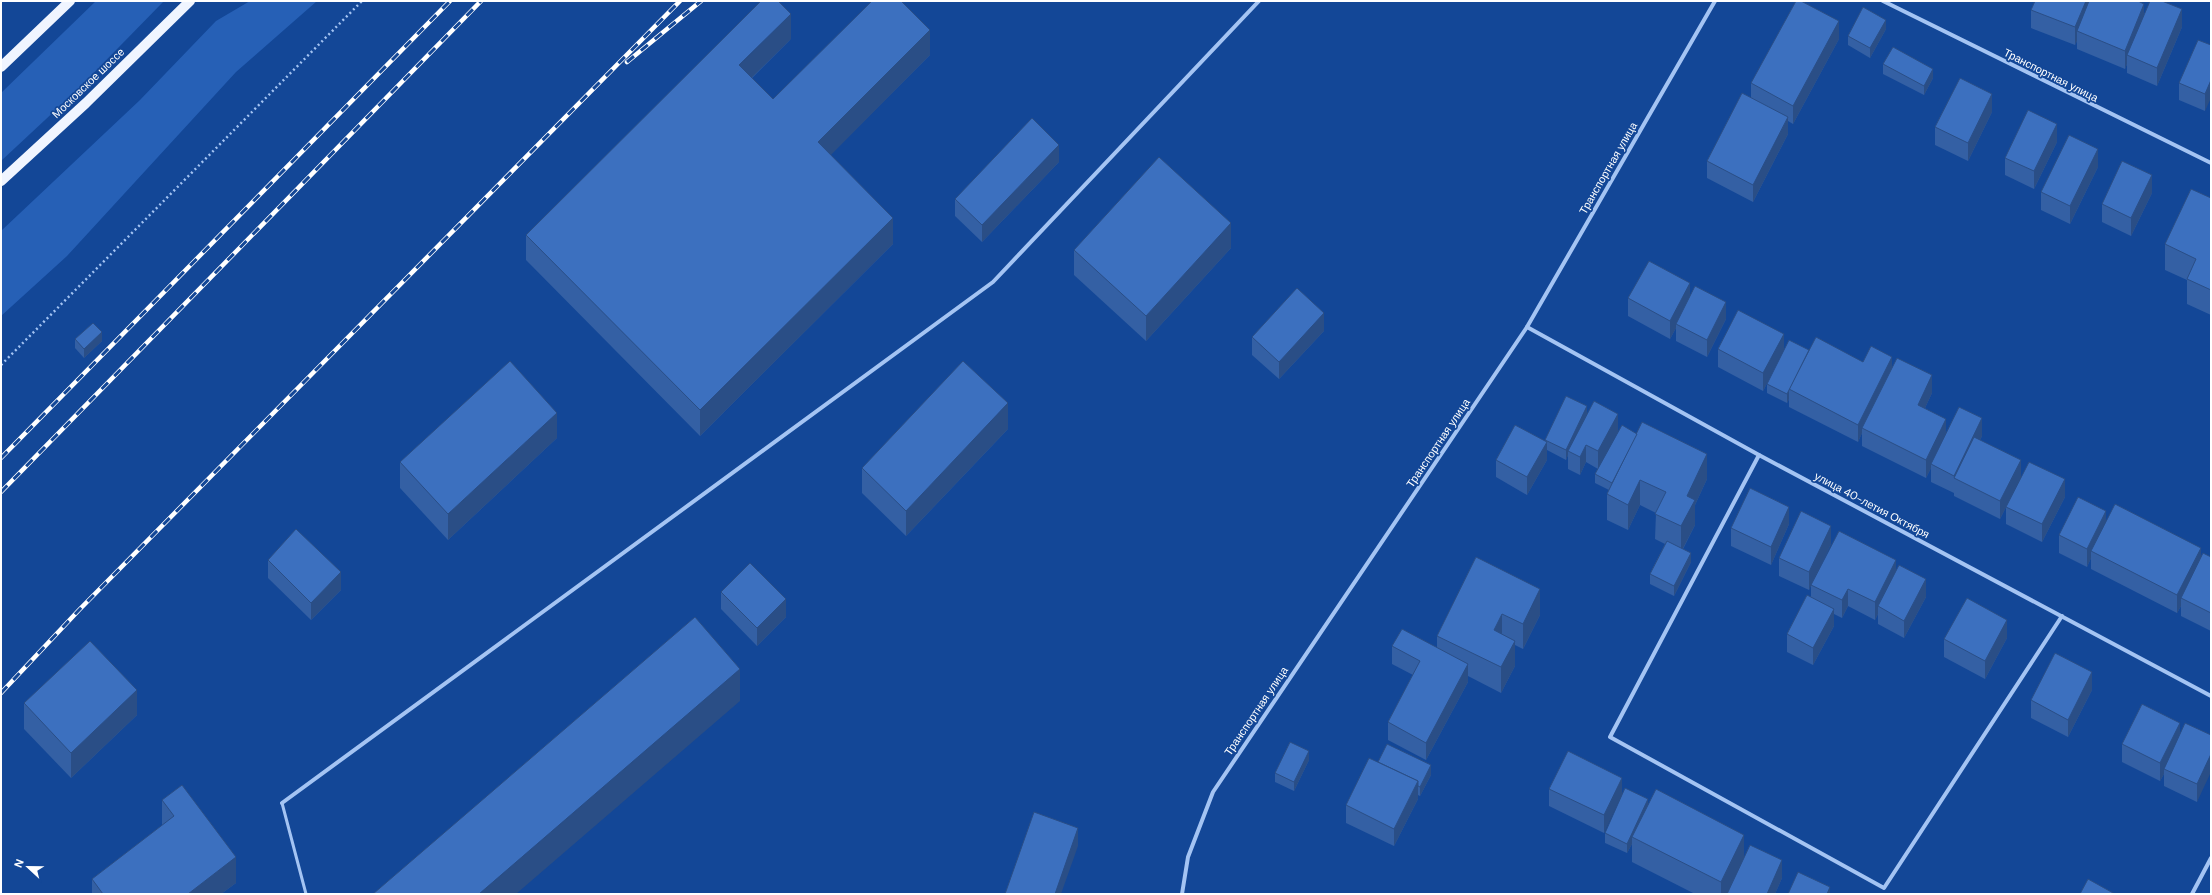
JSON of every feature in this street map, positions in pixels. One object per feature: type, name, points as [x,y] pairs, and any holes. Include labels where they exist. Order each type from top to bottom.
[{"type":"main road","points":[[1,67],[70,1]]},
{"type":"main road","name":"Московское шоссе","points":[[1,181],[86,103],[190,1]]},
{"type":"street","points":[[282,803],[993,282],[1259,1]]},
{"type":"street","name":"Транспортная улица","points":[[1182,894],[1188,857],[1213,792],[1527,327],[1715,1]]},
{"type":"street","name":"Транспортная улица","points":[[1883,1],[2211,163]]},
{"type":"street","name":"улица 40-летия Октября","points":[[1527,327],[1759,455],[2211,696]]},
{"type":"street","points":[[1759,455],[1610,737],[1884,888],[2062,616]]},
{"type":"street","points":[[2192,894],[2211,858]]},
{"type":"lane","points":[[282,803],[306,894]]},
{"type":"path","points":[[1,365],[362,1]]},
{"type":"shaded area","points":[[96,1],[164,1],[75,92],[1,161],[1,93]]},
{"type":"shaded area","points":[[250,1],[317,1],[236,72],[67,256],[1,316],[1,231],[140,100],[216,21]]},
{"type":"building","points":[[761,1],[778,1],[791,14],[739,65],[773,99],[872,1],[901,1],[930,30],[818,142],[893,218],[700,410],[526,235]]},
{"type":"building","points":[[1796,1],[1801,1],[1839,21],[1793,106],[1751,83]]},
{"type":"building","points":[[2035,1],[2086,1],[2075,27],[2031,10]]},
{"type":"building","points":[[2089,1],[2138,1],[2144,4],[2125,51],[2077,31]]},
{"type":"building","points":[[2150,1],[2162,1],[2182,9],[2157,68],[2127,55]]},
{"type":"building","points":[[1863,7],[1886,20],[1870,48],[1848,36]]},
{"type":"building","points":[[2198,40],[2211,45],[2211,80],[2205,94],[2179,83]]},
{"type":"building","points":[[1893,47],[1933,69],[1924,86],[1883,64]]},
{"type":"building","points":[[1960,78],[1992,94],[1968,143],[1935,127]]},
{"type":"building","points":[[1742,93],[1788,117],[1753,185],[1707,161]]},
{"type":"building","points":[[2028,110],[2057,124],[2034,171],[2005,158]]},
{"type":"building","points":[[1032,118],[1059,145],[982,225],[955,199]]},
{"type":"building","points":[[2069,135],[2098,149],[2070,206],[2041,192]]},
{"type":"building","points":[[1159,157],[1231,223],[1146,316],[1074,250]]},
{"type":"building","points":[[2122,161],[2152,175],[2131,218],[2102,204]]},
{"type":"building","points":[[2191,189],[2211,198],[2211,290],[2187,279],[2196,259],[2165,244]]},
{"type":"building","points":[[1649,261],[1690,283],[1670,321],[1628,298]]},
{"type":"building","points":[[1695,286],[1726,302],[1707,340],[1676,324]]},
{"type":"building","points":[[1297,288],[1324,313],[1279,362],[1252,337]]},
{"type":"building","points":[[1738,310],[1784,334],[1763,373],[1718,349]]},
{"type":"building","points":[[93,323],[102,332],[84,349],[75,339]]},
{"type":"building","points":[[1816,337],[1863,362],[1871,346],[1892,357],[1858,425],[1789,389]]},
{"type":"building","points":[[1789,340],[1809,350],[1787,394],[1767,384]]},
{"type":"building","points":[[1897,358],[1932,375],[1918,405],[1946,419],[1926,460],[1862,428]]},
{"type":"building","points":[[510,361],[557,413],[448,514],[400,462]]},
{"type":"building","points":[[963,361],[1008,403],[906,511],[862,468]]},
{"type":"building","points":[[1566,396],[1587,406],[1566,450],[1545,440]]},
{"type":"building","points":[[1594,401],[1618,414],[1598,451],[1586,445],[1580,457],[1568,451]]},
{"type":"building","points":[[1959,407],[1982,418],[1954,476],[1931,464]]},
{"type":"building","points":[[1642,422],[1707,454],[1687,496],[1695,500],[1681,526],[1655,514],[1666,492],[1640,480],[1628,505],[1607,494]]},
{"type":"building","points":[[1515,425],[1547,442],[1527,477],[1496,460]]},
{"type":"building","points":[[1622,425],[1637,434],[1612,483],[1595,474]]},
{"type":"building","points":[[1974,437],[2021,460],[2000,501],[1954,478]]},
{"type":"building","points":[[2029,462],[2065,479],[2042,524],[2006,507]]},
{"type":"building","points":[[1750,488],[1789,507],[1771,547],[1731,528]]},
{"type":"building","points":[[2078,497],[2106,511],[2087,549],[2059,535]]},
{"type":"building","points":[[2115,504],[2201,548],[2177,595],[2091,551]]},
{"type":"building","points":[[1801,511],[1831,526],[1809,572],[1779,558]]},
{"type":"building","points":[[296,529],[341,572],[311,603],[268,560]]},
{"type":"building","points":[[1839,531],[1896,560],[1875,602],[1848,589],[1842,600],[1811,585]]},
{"type":"building","points":[[1667,541],[1691,553],[1674,586],[1650,574]]},
{"type":"building","points":[[2203,553],[2211,557],[2211,613],[2181,598]]},
{"type":"building","points":[[1476,557],[1540,589],[1523,624],[1502,614],[1494,630],[1515,641],[1501,667],[1437,636]]},
{"type":"building","points":[[750,563],[786,599],[757,628],[721,592]]},
{"type":"building","points":[[1899,565],[1926,579],[1904,621],[1878,606]]},
{"type":"building","points":[[1807,595],[1834,609],[1813,648],[1787,634]]},
{"type":"building","points":[[1967,598],[2007,620],[1985,661],[1944,639]]},
{"type":"building","points":[[695,617],[740,669],[479,894],[373,894]]},
{"type":"building","points":[[1402,629],[1468,664],[1426,743],[1388,722],[1420,661],[1392,646]]},
{"type":"building","points":[[90,641],[137,690],[71,753],[24,703]]},
{"type":"building","points":[[2055,653],[2092,672],[2068,720],[2031,700]]},
{"type":"building","points":[[2142,704],[2180,723],[2160,763],[2122,744]]},
{"type":"building","points":[[2185,723],[2211,735],[2211,754],[2197,784],[2164,769]]},
{"type":"building","points":[[1290,742],[1309,751],[1294,782],[1275,773]]},
{"type":"building","points":[[1387,744],[1431,765],[1420,787],[1418,786],[1418,781],[1378,762]]},
{"type":"building","points":[[1568,751],[1622,778],[1604,815],[1549,789]]},
{"type":"building","points":[[1369,758],[1418,781],[1394,829],[1346,805]]},
{"type":"building","points":[[182,785],[236,857],[188,894],[103,894],[92,879],[174,816],[162,800]]},
{"type":"building","points":[[1625,788],[1648,799],[1627,844],[1605,833]]},
{"type":"building","points":[[1656,789],[1744,835],[1721,882],[1632,837]]},
{"type":"building","points":[[1034,812],[1078,828],[1055,894],[1005,894]]},
{"type":"building","points":[[1750,845],[1782,860],[1767,894],[1727,894]]},
{"type":"building","points":[[1798,872],[1830,887],[1827,894],[1788,894]]},
{"type":"building","points":[[2088,879],[2115,894],[2080,894]]},
{"type":"railway","points":[[1,458],[450,1]]},
{"type":"railway","points":[[1,492],[481,1]]},
{"type":"railway","points":[[1,693],[79,610],[680,1]]},
{"type":"railway","points":[[627,62],[701,1]]}]
